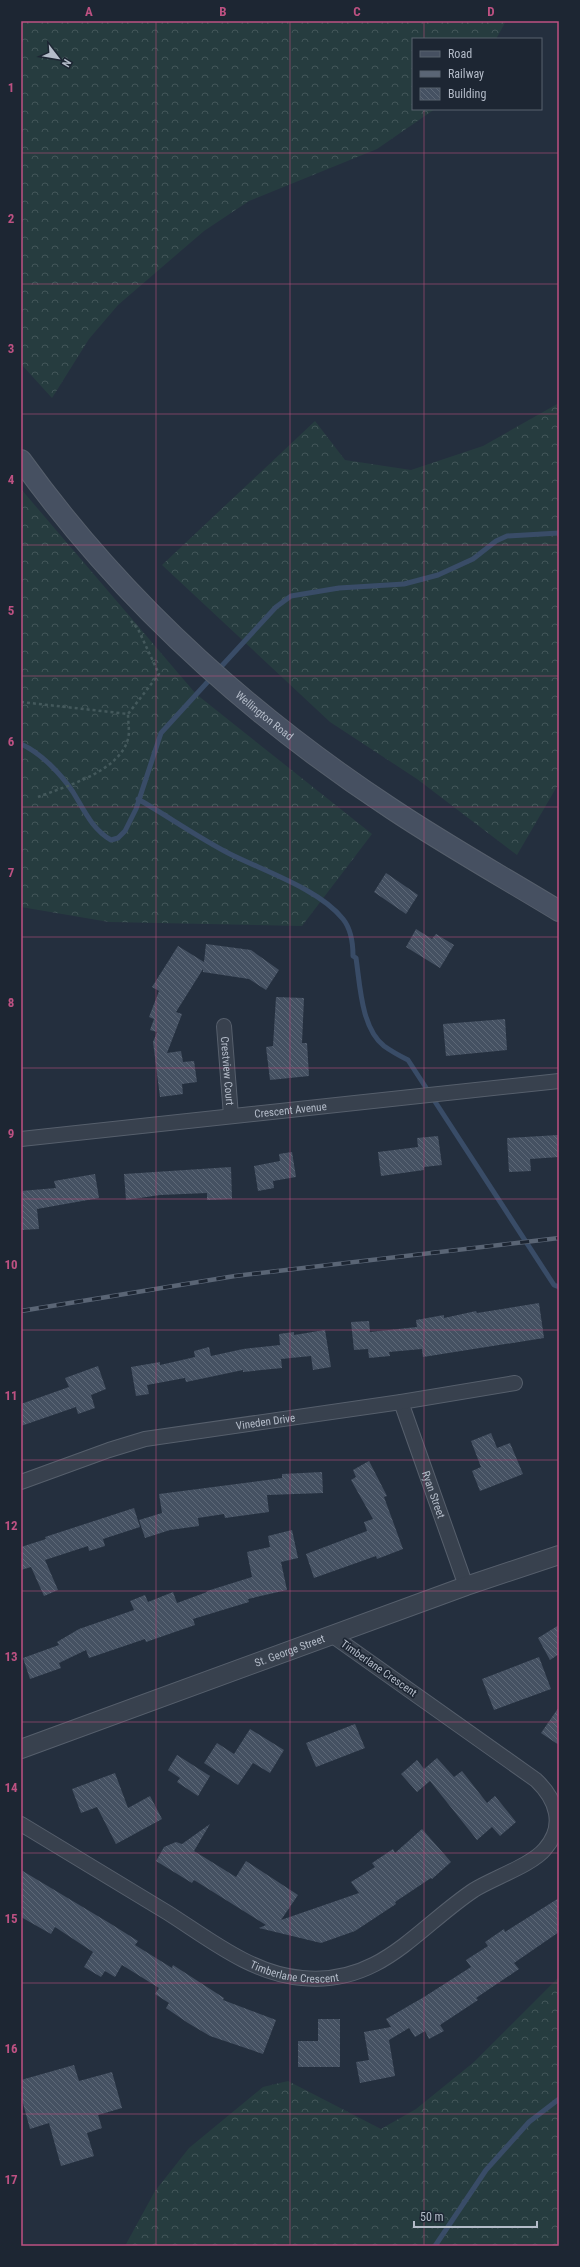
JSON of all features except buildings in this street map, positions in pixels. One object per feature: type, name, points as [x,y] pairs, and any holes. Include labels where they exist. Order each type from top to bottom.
[{"type":"main road","name":"Wellington Road","points":[[21,460],[62,514],[116,576],[173,634],[243,699],[316,756],[392,809],[559,911]]},
{"type":"street","name":"Crestview Court","points":[[224,1026],[231,1116]]},
{"type":"street","name":"Crescent Avenue","points":[[21,1139],[559,1081]]},
{"type":"street","name":"Vineden Drive","points":[[21,1482],[109,1450],[145,1440],[401,1402],[515,1383]]},
{"type":"street","name":"Ryan Street","points":[[401,1402],[466,1586]]},
{"type":"street","name":"St. George Street","points":[[21,1748],[333,1636],[466,1586],[559,1555]]},
{"type":"street","name":"Timberlane Crescent","points":[[21,1824],[248,1962],[286,1976],[319,1979],[334,1978],[365,1970],[398,1951],[473,1891],[545,1850],[557,1828],[557,1808],[547,1790],[536,1780],[333,1636]]},
{"type":"path","points":[[38,796],[85,780],[114,762],[128,740],[128,714],[159,674],[138,629],[128,617]]},
{"type":"path","points":[[21,702],[128,714]]},
{"type":"green space","points":[[21,21],[506,21],[497,38],[412,38],[412,110],[434,110],[377,149],[249,201],[204,231],[118,305],[89,339],[52,398],[21,364]]},
{"type":"green space","points":[[559,403],[559,783],[517,855],[417,779],[330,722],[162,565],[315,421],[345,460],[411,470],[483,446]]},
{"type":"green space","points":[[21,489],[196,694],[372,834],[302,926],[109,922],[21,907]]},
{"type":"green space","points":[[559,1977],[559,2246],[125,2246],[155,2191],[189,2148],[263,2087],[288,2081],[381,2129],[416,2109],[474,2062]]},
{"type":"waterway","points":[[218,670],[276,607],[291,596],[339,588],[404,584],[438,575],[473,559],[496,541],[507,536],[559,533]]},
{"type":"waterway","points":[[21,744],[43,758],[57,771],[73,792],[89,819],[104,836],[111,840],[118,838],[125,831],[136,809],[161,733],[213,676]]},
{"type":"waterway","points":[[138,799],[218,848],[306,890],[333,908],[343,919],[348,927],[351,937],[353,956],[356,958],[363,1005],[370,1028],[376,1038],[384,1046],[408,1060],[554,1285],[559,1287]]},
{"type":"waterway","points":[[435,2246],[486,2170],[529,2122],[559,2099]]},
{"type":"railway","points":[[21,1311],[235,1276],[559,1238]]}]
